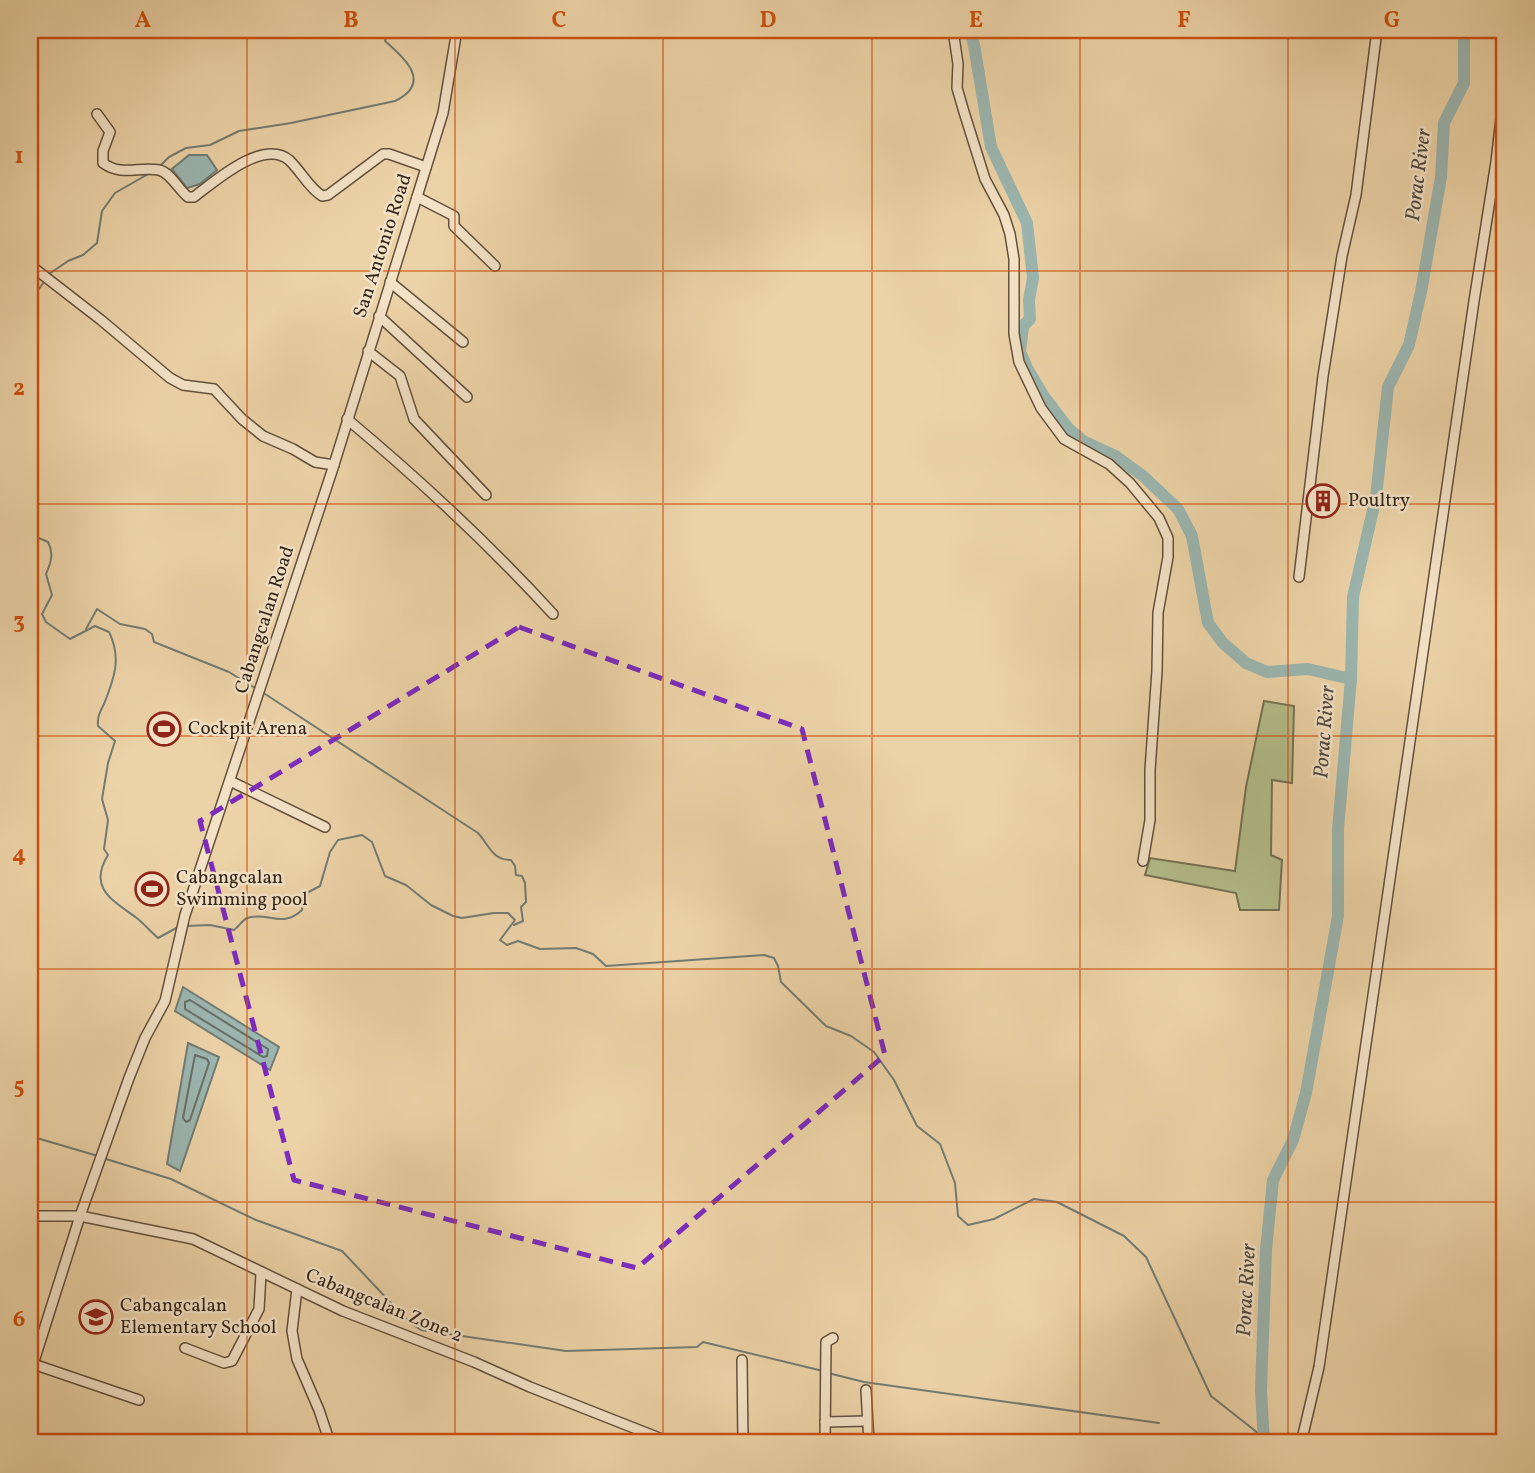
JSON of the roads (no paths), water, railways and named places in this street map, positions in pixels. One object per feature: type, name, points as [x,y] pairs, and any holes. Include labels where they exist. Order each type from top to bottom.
[{"type":"street","name":"San Antonio Road","points":[[333,468],[443,113],[457,30]]},
{"type":"street","points":[[953,30],[958,64],[957,88],[985,179],[1004,215],[1010,234],[1014,259],[1014,334],[1019,362],[1041,408],[1064,439],[1109,464],[1130,483],[1159,518],[1168,538],[1168,557],[1158,613],[1150,820],[1143,861]]},
{"type":"street","points":[[1299,577],[1323,376],[1342,256],[1356,195],[1377,30]]},
{"type":"street","points":[[1301,1443],[1320,1367],[1505,92]]},
{"type":"street","points":[[97,114],[110,132],[103,150],[103,163],[126,172],[159,170],[188,197],[194,197],[243,161],[271,155],[289,160],[322,196],[328,195],[383,154],[389,153],[426,167]]},
{"type":"street","points":[[417,197],[454,216],[454,226],[495,266]]},
{"type":"street","points":[[30,265],[170,378],[183,385],[214,389],[242,419],[263,436],[293,449],[315,463],[333,468]]},
{"type":"street","points":[[390,282],[463,342]]},
{"type":"street","points":[[379,316],[467,397]]},
{"type":"street","points":[[368,351],[400,376],[414,419],[486,495]]},
{"type":"street","points":[[347,419],[468,525],[554,614]]},
{"type":"street","name":"Cabangcalan Road","points":[[31,1369],[80,1216],[130,1078],[145,1038],[165,1001],[186,915],[333,468]]},
{"type":"street","points":[[230,781],[325,827]]},
{"type":"street","name":"Cabangcalan Zone 2","points":[[30,1216],[80,1216],[193,1239],[343,1311],[672,1443]]},
{"type":"street","points":[[185,1348],[230,1363],[259,1309],[261,1273]]},
{"type":"street","points":[[297,1289],[292,1331],[297,1359],[330,1443]]},
{"type":"street","points":[[825,1443],[826,1342],[833,1338]]},
{"type":"street","points":[[742,1360],[743,1443]]},
{"type":"street","points":[[31,1369],[139,1400]]},
{"type":"street","points":[[866,1390],[869,1443]]},
{"type":"street","points":[[825,1422],[867,1421]]},
{"type":"water","points":[[189,155],[207,155],[217,170],[200,184],[187,188],[172,169]]},
{"type":"water","name":"Cabangcalan Swimming pool","points":[[153,877],[158,882],[151,900],[146,896],[146,884],[147,880]]},
{"type":"water","points":[[183,987],[279,1047],[270,1070],[175,1011]]},
{"type":"water","points":[[188,1043],[219,1057],[180,1171],[167,1164]]},
{"type":"waterway","points":[[161,165],[169,157],[186,148],[210,145],[239,131],[395,101],[406,94],[414,79],[401,55],[385,41],[388,30]]},
{"type":"waterway","points":[[970,30],[991,147],[1027,223],[1033,278],[1029,300],[1030,319],[1023,326],[1020,352],[1027,368],[1068,428],[1083,441],[1117,457],[1143,476],[1178,509],[1192,536],[1208,623],[1223,643],[1246,663],[1267,672],[1308,669],[1351,679]]},
{"type":"waterway","name":"Porac River","points":[[1264,1443],[1261,1390],[1266,1250],[1273,1180],[1293,1140],[1306,1093],[1338,916],[1338,829],[1351,679],[1353,597],[1376,497],[1388,387],[1409,345],[1421,292],[1441,177],[1444,123],[1464,83],[1464,30]]},
{"type":"waterway","points":[[49,274],[83,255],[97,243],[102,211],[115,193],[150,173]]},
{"type":"waterway","points":[[30,301],[44,282]]},
{"type":"waterway","points":[[30,534],[48,542],[51,550],[46,574],[52,595],[42,614],[46,622],[70,639],[95,626],[109,632],[115,651],[113,677],[98,720],[98,726],[115,741],[102,799],[108,820],[104,849],[108,855],[102,867],[102,885],[112,900],[158,938],[180,926]]},
{"type":"waterway","points":[[86,629],[97,609],[120,624],[145,629],[152,634],[154,642],[229,672],[255,688]]},
{"type":"waterway","points":[[262,692],[478,833],[495,855],[511,860],[516,875],[522,876],[525,883],[526,902],[521,907],[523,921],[514,925]]},
{"type":"waterway","points":[[186,926],[210,925],[234,930],[247,918],[255,916],[281,919],[295,916],[302,910],[303,895],[320,886],[330,852],[338,840],[362,835],[372,842],[385,876],[406,885],[431,905],[462,918],[508,913],[515,920],[500,940],[507,945],[518,941],[540,949],[576,948],[593,954],[606,966],[764,955],[774,958],[781,982],[826,1026],[851,1036],[874,1052],[894,1080],[917,1126],[940,1144],[955,1183],[958,1216],[968,1225],[994,1219],[1034,1199],[1057,1202],[1124,1236],[1146,1257],[1211,1396],[1263,1437]]},
{"type":"waterway","points":[[30,1136],[98,1156]]},
{"type":"waterway","points":[[106,1159],[171,1179],[256,1220],[342,1251],[409,1322],[421,1330],[566,1351],[697,1347],[703,1342],[823,1371]]},
{"type":"waterway","points":[[828,1373],[864,1382],[1159,1423]]},
{"type":"place","name":"Poultry","points":[[1323,501]]},
{"type":"place","name":"Cockpit Arena","points":[[164,729]]},
{"type":"place","name":"Cabangcalan Swimming pool","points":[[152,889]]},
{"type":"place","name":"Cabangcalan Elementary School","points":[[96,1317]]}]
